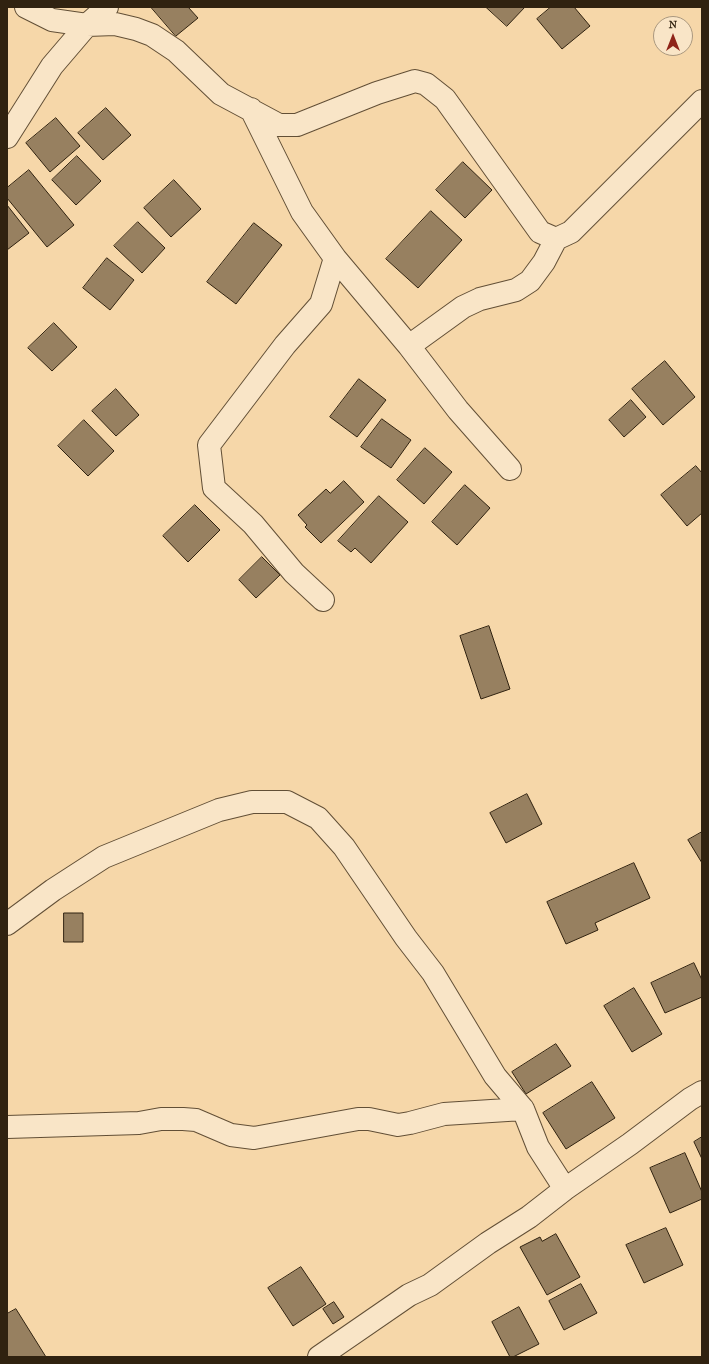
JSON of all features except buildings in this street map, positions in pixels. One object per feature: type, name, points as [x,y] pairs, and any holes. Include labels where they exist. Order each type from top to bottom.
[{"type":"street","points":[[26,7],[52,20],[86,25],[115,24],[152,36],[176,51],[221,94],[279,125],[297,125],[385,91],[415,82],[426,84],[445,99],[540,232],[556,239]]},
{"type":"street","points":[[7,137],[52,66],[86,25],[107,7]]},
{"type":"street","points":[[410,346],[463,306],[480,299],[516,290],[530,281],[544,262],[556,239],[571,232],[702,101]]},
{"type":"street","points":[[251,109],[302,212],[335,258],[410,346],[458,410],[510,469]]},
{"type":"street","points":[[323,600],[294,573],[253,524],[214,488],[209,445],[285,345],[321,304],[335,258]]},
{"type":"street","points":[[7,924],[53,890],[104,857],[219,810],[252,802],[288,802],[318,818],[344,847],[406,938],[433,974],[496,1076],[523,1109],[538,1147],[565,1189]]},
{"type":"street","points":[[319,1357],[410,1295],[430,1285],[630,1144],[690,1099],[702,1092]]},
{"type":"street","points":[[7,1126],[139,1123],[161,1119],[183,1118],[196,1120],[231,1135],[254,1138],[358,1119],[369,1119],[398,1125],[410,1124],[444,1114],[523,1109]]}]
